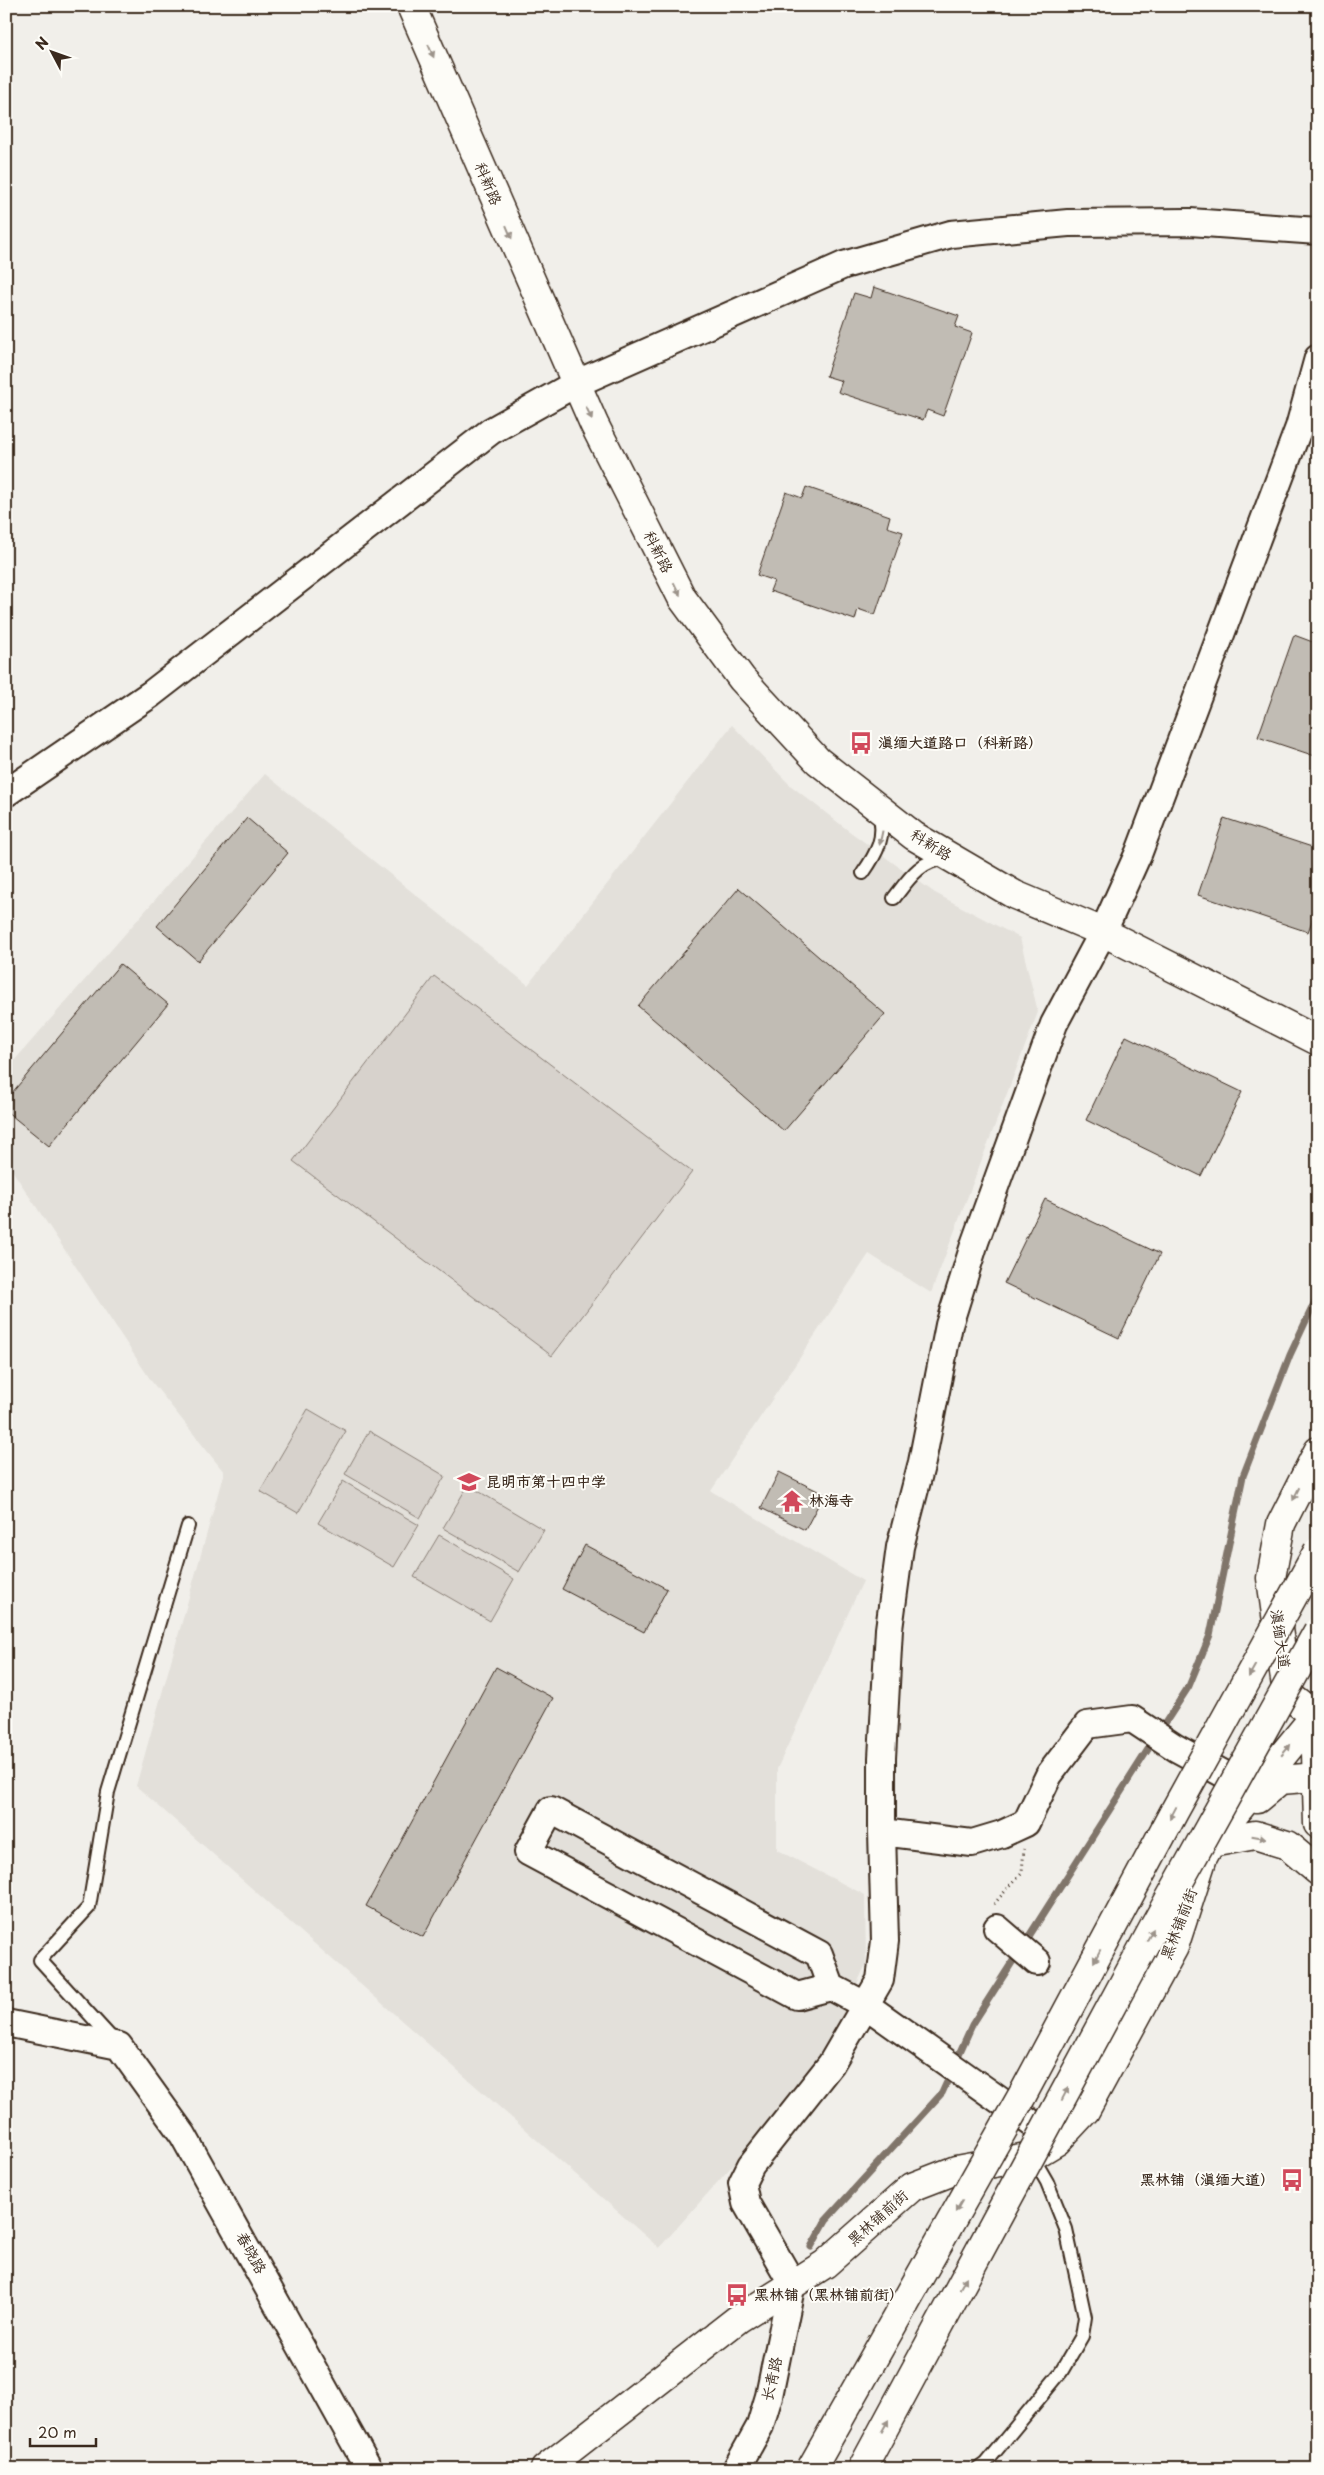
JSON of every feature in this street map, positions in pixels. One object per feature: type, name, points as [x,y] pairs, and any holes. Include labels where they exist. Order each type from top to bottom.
[{"type":"main road","name":"科新路","points":[[411,6],[682,598],[754,692],[818,760],[914,836],[1015,895],[1103,932],[1318,1041]]},
{"type":"main road","name":"科新路","points":[[431,6],[583,380],[697,588],[756,667],[830,747],[924,821],[1023,879],[1103,932]]},
{"type":"main road","name":"滇缅大道","points":[[1287,1694],[1271,1578],[1281,1524],[1318,1451]]},
{"type":"main road","points":[[811,2469],[1023,2094],[1174,1812],[1318,1552]]},
{"type":"main road","points":[[862,2469],[1154,1926],[1318,1631]]},
{"type":"main road","points":[[1211,1843],[1244,1785],[1287,1694],[1316,1714]]},
{"type":"main road","points":[[1316,1714],[1318,1824]]},
{"type":"main road","points":[[1211,1843],[1316,1714]]},
{"type":"main road","points":[[1211,1843],[1280,1780],[1317,1776]]},
{"type":"main road","points":[[1211,1843],[1255,1835],[1287,1844],[1318,1871]]},
{"type":"main road","name":"黑林铺前街","points":[[545,2469],[738,2318],[825,2264],[912,2187],[956,2170],[1032,2156],[1057,2141],[1085,2111],[1174,1947],[1203,1857],[1211,1843]]},
{"type":"street","points":[[6,793],[151,694],[491,431],[583,380],[844,265],[951,234],[1068,223],[1180,222],[1318,231]]},
{"type":"street","points":[[792,2283],[746,2203],[742,2183],[751,2165],[831,2064],[867,2006],[880,1980],[885,1941],[882,1758],[888,1638],[898,1556],[922,1462],[949,1325],[975,1242],[1054,1024],[1103,932],[1140,852],[1299,427],[1318,358]]},
{"type":"street","points":[[882,1832],[972,1843],[1002,1834],[1026,1823],[1049,1774],[1087,1725],[1132,1719],[1176,1748],[1244,1785]]},
{"type":"street","points":[[831,1987],[797,1996],[528,1852],[551,1810],[819,1954],[831,1987],[867,2006],[1057,2141]]},
{"type":"street","points":[[998,1928],[1037,1962]]},
{"type":"street","points":[[6,2023],[119,2046]]},
{"type":"street","name":"春晓路","points":[[119,2046],[183,2135],[369,2469]]},
{"type":"street","name":"长青路","points":[[736,2469],[760,2426],[769,2396],[792,2283]]},
{"type":"lane","points":[[863,873],[876,852],[882,832],[879,813],[872,802]]},
{"type":"lane","points":[[894,898],[915,872],[927,863],[935,859],[954,859]]},
{"type":"lane","points":[[119,2046],[40,1960],[89,1907],[108,1792],[188,1526]]},
{"type":"lane","points":[[978,2469],[985,2464],[1061,2372],[1082,2336],[1085,2317],[1066,2229],[1047,2182],[1032,2156]]},
{"type":"path","points":[[998,1928],[984,1915],[1022,1872],[1026,1823]]},
{"type":"shaded area","name":"昆明市第十四中学","points":[[732,725],[790,785],[849,831],[935,893],[1020,938],[1038,1012],[931,1293],[869,1254],[711,1491],[863,1581],[777,1769],[777,1850],[865,1895],[866,1964],[838,2026],[812,2076],[659,2248],[136,1786],[224,1472],[152,1382],[6,1161],[6,1070],[265,774],[528,985]]},
{"type":"shaded area","points":[[434,976],[692,1172],[552,1356],[293,1161]]},
{"type":"shaded area","points":[[308,1409],[346,1431],[298,1513],[260,1491]]},
{"type":"shaded area","points":[[369,1431],[445,1476],[420,1518],[345,1474]]},
{"type":"shaded area","points":[[343,1481],[419,1525],[394,1567],[318,1523]]},
{"type":"shaded area","points":[[468,1485],[544,1530],[519,1572],[443,1528]]},
{"type":"shaded area","points":[[439,1535],[514,1579],[490,1621],[414,1577]]},
{"type":"building","points":[[874,287],[959,316],[955,327],[972,333],[943,416],[927,410],[923,420],[838,392],[842,381],[826,376],[854,293],[871,298]]},
{"type":"building","points":[[806,487],[890,516],[887,527],[903,532],[875,615],[858,609],[855,620],[770,591],[774,581],[757,575],[786,492],[802,498]]},
{"type":"building","points":[[1294,635],[1318,644],[1318,757],[1258,737]]},
{"type":"building","points":[[247,818],[288,853],[198,961],[157,926]]},
{"type":"building","points":[[1224,818],[1318,849],[1318,904],[1308,932],[1198,895]]},
{"type":"building","points":[[739,888],[885,1014],[784,1131],[638,1006]]},
{"type":"building","points":[[120,964],[168,1004],[49,1146],[6,1111],[6,1100]]},
{"type":"building","points":[[1126,1036],[1242,1092],[1201,1176],[1086,1120]]},
{"type":"building","points":[[1045,1199],[1160,1254],[1119,1338],[1004,1283]]},
{"type":"building","name":"林海寺","points":[[779,1472],[824,1494],[805,1530],[761,1508]]},
{"type":"building","points":[[585,1545],[667,1589],[644,1632],[562,1589]]},
{"type":"building","points":[[496,1667],[553,1698],[423,1937],[366,1906]]},
{"type":"waterway","points":[[1160,1731],[1189,1686],[1210,1635],[1243,1476],[1290,1355],[1318,1295]]},
{"type":"waterway","points":[[1024,1944],[1154,1740]]},
{"type":"waterway","points":[[955,2063],[972,2025],[1018,1953]]},
{"type":"waterway","points":[[811,2247],[826,2220],[942,2093],[951,2073]]},
{"type":"place","name":"滇缅大道路口（科新路）","points":[[861,743]]},
{"type":"place","name":"昆明市第十四中学","points":[[469,1482]]},
{"type":"place","name":"林海寺","points":[[792,1501]]},
{"type":"place","name":"黑林铺（滇缅大道）","points":[[1292,2180]]},
{"type":"place","name":"黑林铺（黑林铺前街）","points":[[737,2295]]}]
